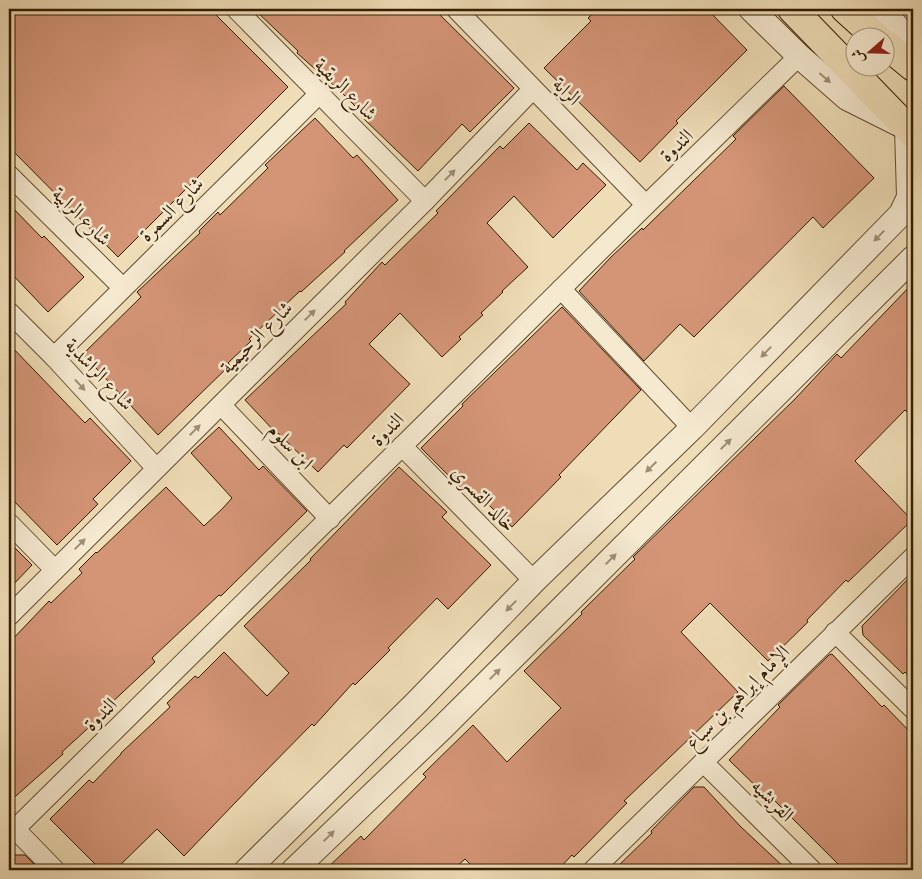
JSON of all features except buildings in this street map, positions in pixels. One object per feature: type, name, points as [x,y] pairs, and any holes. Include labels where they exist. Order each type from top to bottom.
[{"type":"main road","points":[[792,9],[910,131]]},
{"type":"main road","points":[[845,9],[866,28]]},
{"type":"main road","points":[[894,52],[913,67]]},
{"type":"street","name":"شارع الربقية","points":[[236,9],[425,201]]},
{"type":"street","name":"الراية","points":[[456,9],[646,205]]},
{"type":"street","points":[[248,870],[416,703],[534,581],[692,428],[907,210],[909,197],[910,131],[847,98],[799,56],[751,9]]},
{"type":"street","points":[[882,9],[913,46]]},
{"type":"street","points":[[892,9],[913,30]]},
{"type":"street","name":"الندوة","points":[[12,832],[799,56]]},
{"type":"street","name":"شارع الرحيمية","points":[[9,616],[425,201],[533,89]]},
{"type":"street","name":"شارع السمرة","points":[[54,357],[319,94]]},
{"type":"street","name":"شارع الرابية","points":[[9,175],[123,288]]},
{"type":"street","points":[[294,870],[442,728],[913,258]]},
{"type":"street","points":[[560,290],[692,428]]},
{"type":"street","name":"شارع الراشدية","points":[[9,312],[54,357],[156,468]]},
{"type":"street","name":"ابن سلوم","points":[[220,405],[330,519]]},
{"type":"street","name":"خالد القسري","points":[[402,446],[534,581]]},
{"type":"street","points":[[9,523],[55,570]]},
{"type":"street","name":"الإمام إبراهيم بن سباع","points":[[593,870],[913,557]]},
{"type":"street","points":[[835,632],[913,709]]},
{"type":"street","points":[[451,667],[448,683],[454,695],[463,698],[474,694]]},
{"type":"street","points":[[416,703],[426,703],[433,706],[440,716],[442,728]]},
{"type":"street","name":"القريشيه","points":[[703,762],[812,870]]},
{"type":"street","points":[[12,832],[55,870]]}]
